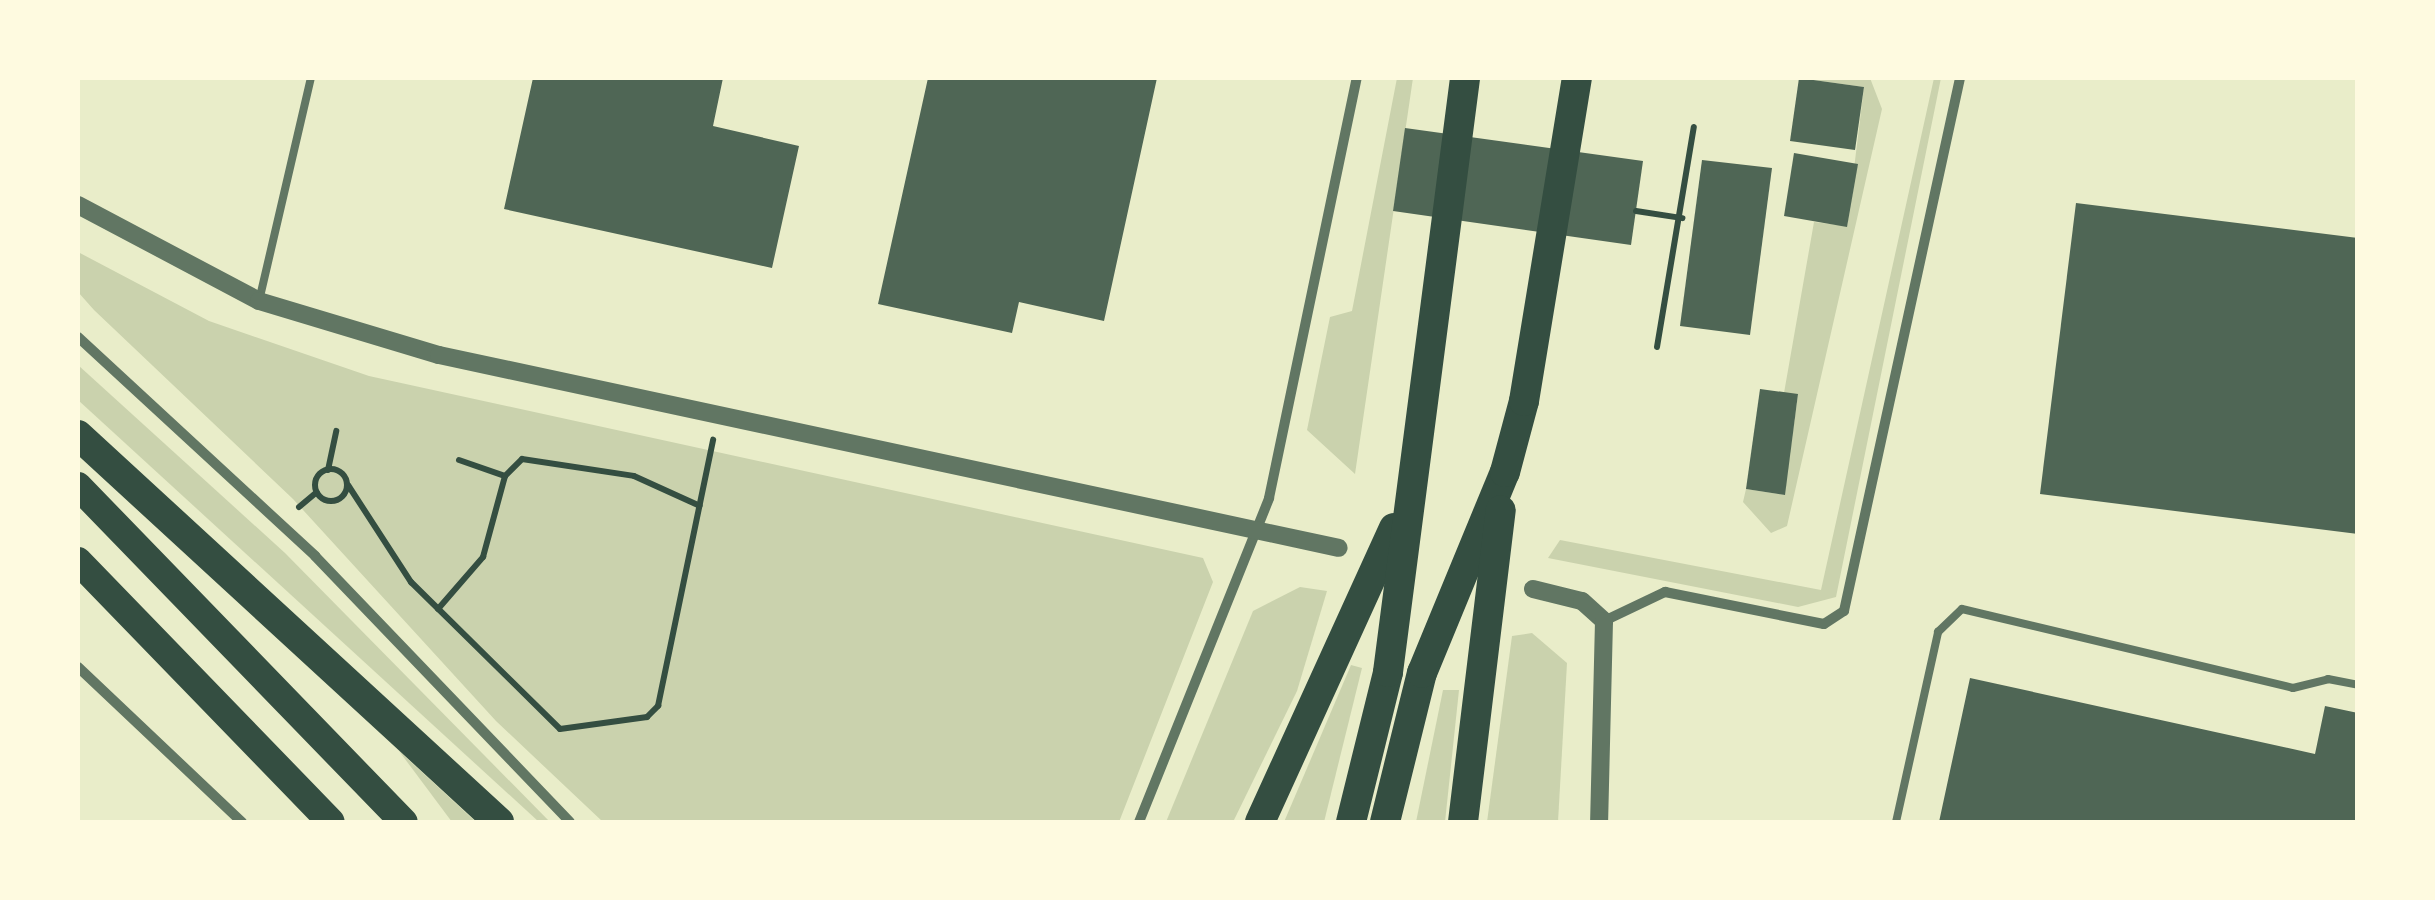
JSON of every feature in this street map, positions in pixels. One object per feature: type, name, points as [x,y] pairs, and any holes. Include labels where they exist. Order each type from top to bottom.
[{"type":"highway","points":[[1351,822],[1388,672],[1404,507],[1465,78]]},
{"type":"highway","points":[[1463,822],[1505,472],[1547,295],[1576,78]]},
{"type":"highway","points":[[78,435],[500,822]]},
{"type":"highway","points":[[1385,822],[1422,673],[1505,472]]},
{"type":"highway","points":[[78,486],[404,822]]},
{"type":"highway","points":[[1260,822],[1404,507]]},
{"type":"highway","points":[[78,561],[330,822]]},
{"type":"street","points":[[1139,822],[1258,532],[1290,419],[1357,78]]},
{"type":"street","points":[[1604,621],[1651,593],[1824,624],[1844,611],[1960,78]]},
{"type":"street","points":[[78,205],[259,301],[439,355],[1339,548]]},
{"type":"street","points":[[78,336],[315,556],[570,822]]},
{"type":"street","points":[[1532,588],[1582,602],[1604,621]]},
{"type":"street","points":[[1598,822],[1604,621]]},
{"type":"street","points":[[78,667],[242,822]]},
{"type":"lane","points":[[259,301],[311,78]]},
{"type":"lane","points":[[1896,822],[1938,632],[1962,609],[2293,688],[2328,678],[2358,685]]},
{"type":"path","points":[[1658,347],[1694,127]]},
{"type":"path","points":[[1636,211],[1682,218]]},
{"type":"path","points":[[299,507],[317,492],[328,470],[336,431]]},
{"type":"path","points":[[328,470],[348,485],[438,609],[548,726],[646,717],[665,683],[713,439]]},
{"type":"path","points":[[438,609],[490,542],[505,476],[522,460],[546,459],[634,476],[700,506]]},
{"type":"path","points":[[459,460],[505,476]]},
{"type":"path","points":[[317,492],[336,500],[348,485]]},
{"type":"green space","points":[[1397,78],[1413,78],[1355,474],[1307,430],[1330,317],[1352,311]]},
{"type":"green space","points":[[1799,78],[1870,78],[1882,109],[1787,526],[1771,533],[1743,502],[1746,489],[1784,495],[1798,395],[1784,393],[1814,222],[1847,226],[1864,87]]},
{"type":"green space","points":[[1934,78],[1941,78],[1836,597],[1798,607],[1548,558],[1560,540],[1821,590]]},
{"type":"green space","points":[[78,252],[209,321],[369,376],[1203,558],[1213,582],[1119,822],[603,822],[496,721],[293,499],[94,310],[78,292]]},
{"type":"green space","points":[[78,365],[285,553],[550,822],[539,822],[78,400]]},
{"type":"green space","points":[[1300,587],[1327,591],[1297,691],[1233,822],[1166,822],[1253,611]]},
{"type":"green space","points":[[1532,633],[1567,663],[1558,822],[1487,822],[1512,636]]},
{"type":"green space","points":[[1351,665],[1362,668],[1324,822],[1284,822]]},
{"type":"green space","points":[[1443,690],[1459,690],[1445,822],[1416,822]]},
{"type":"green space","points":[[399,751],[476,822],[452,822]]},
{"type":"building","points":[[533,78],[723,78],[713,126],[799,146],[772,268],[504,209]]},
{"type":"building","points":[[928,78],[1157,78],[1104,321],[1019,302],[1012,333],[878,304]]},
{"type":"building","points":[[1799,78],[1864,87],[1855,150],[1790,141]]},
{"type":"building","points":[[1405,128],[1643,161],[1631,245],[1393,211]]},
{"type":"building","points":[[1794,153],[1858,164],[1847,227],[1784,216]]},
{"type":"building","points":[[1702,160],[1772,168],[1750,335],[1680,326]]},
{"type":"building","points":[[2076,203],[2358,238],[2358,534],[2040,494]]},
{"type":"building","points":[[1760,389],[1798,394],[1785,495],[1746,489]]},
{"type":"building","points":[[1970,678],[2315,754],[2325,706],[2358,713],[2358,822],[1939,822]]}]
